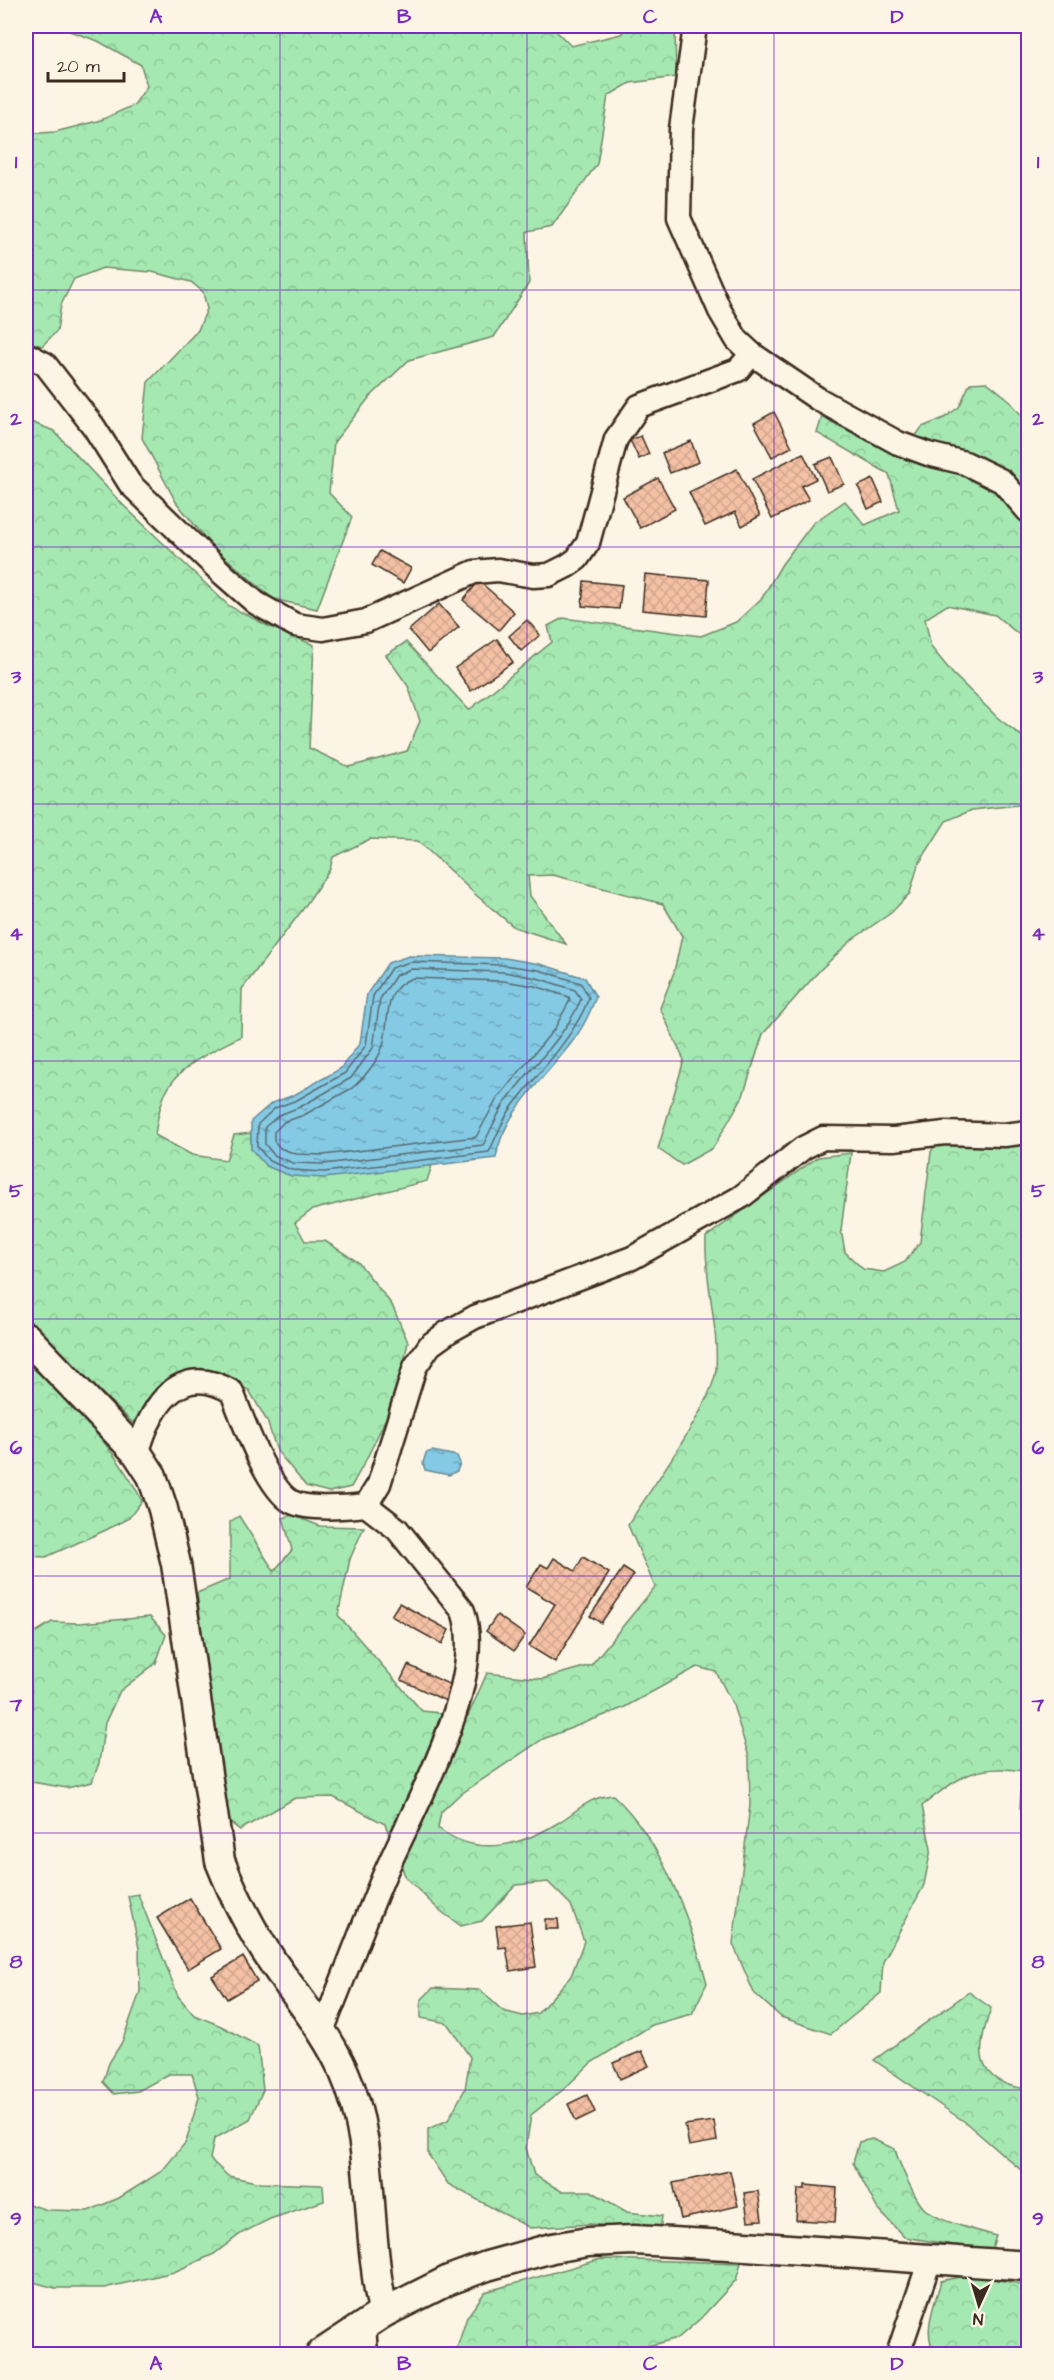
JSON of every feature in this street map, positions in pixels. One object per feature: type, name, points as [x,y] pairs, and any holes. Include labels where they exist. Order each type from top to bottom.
[{"type":"street","points":[[695,26],[681,129],[679,218],[720,310],[737,340],[752,354],[818,399],[898,443],[928,454],[965,463],[1002,481],[1029,511]]},
{"type":"street","points":[[26,354],[45,364],[94,427],[130,484],[224,575],[256,603],[295,626],[322,629],[366,621],[474,572],[498,570],[533,576],[549,575],[567,566],[577,559],[588,543],[616,439],[639,406],[738,370],[752,354]]},
{"type":"street","points":[[366,1505],[382,1475],[415,1366],[430,1345],[448,1332],[475,1317],[632,1258],[741,1197],[803,1148],[823,1138],[894,1139],[945,1133],[1004,1135],[1029,1132]]},
{"type":"street","points":[[26,1337],[137,1453],[152,1476],[163,1509],[176,1564],[220,1861],[231,1889],[272,1960],[322,2031],[344,2072],[360,2114],[367,2157],[375,2267],[373,2319],[366,2355]]},
{"type":"street","points":[[137,1453],[149,1422],[173,1389],[188,1382],[219,1385],[232,1392],[268,1476],[291,1502],[318,1507],[366,1505],[397,1529],[463,1611],[467,1623],[468,1654],[455,1716],[383,1878],[322,2031]]},
{"type":"street","points":[[321,2355],[373,2319],[449,2280],[487,2266],[552,2248],[588,2242],[634,2240],[746,2246],[1029,2266]]},
{"type":"street","points":[[898,2355],[930,2260]]},
{"type":"green space","points":[[26,26],[55,26],[26,30]]},
{"type":"green space","points":[[55,26],[555,26],[555,30],[571,46],[621,34],[627,26],[675,26],[676,77],[630,83],[608,96],[597,164],[552,227],[527,232],[529,283],[494,337],[409,360],[369,398],[334,442],[329,493],[352,517],[317,609],[273,599],[211,545],[176,502],[142,438],[148,382],[198,330],[207,309],[203,292],[191,282],[152,272],[103,268],[74,279],[61,305],[57,331],[42,346],[26,341],[26,134],[55,132],[101,120],[134,105],[147,86],[141,65],[98,41]]},
{"type":"green space","points":[[987,382],[1007,398],[1028,423],[1028,642],[995,615],[947,605],[925,619],[931,647],[953,674],[998,718],[1028,741],[1028,804],[972,810],[946,821],[918,865],[910,893],[891,913],[853,939],[820,970],[763,1034],[743,1096],[713,1148],[682,1165],[658,1149],[684,1060],[660,1008],[674,972],[682,936],[663,904],[553,875],[528,876],[530,896],[566,944],[514,927],[418,841],[370,839],[333,857],[330,869],[303,909],[242,989],[241,1036],[198,1059],[171,1084],[158,1114],[155,1135],[192,1155],[226,1160],[234,1135],[251,1133],[251,1149],[379,1171],[432,1165],[427,1181],[312,1210],[295,1223],[305,1241],[325,1241],[358,1262],[392,1305],[408,1342],[397,1395],[351,1487],[329,1492],[306,1486],[277,1451],[267,1421],[249,1390],[220,1377],[180,1376],[158,1387],[133,1423],[26,1320],[26,420],[54,431],[123,505],[229,606],[268,626],[314,645],[309,748],[349,767],[407,751],[420,721],[408,686],[386,655],[406,642],[469,710],[552,642],[548,626],[563,618],[701,636],[736,622],[762,598],[782,564],[813,523],[845,501],[865,525],[899,510],[889,474],[817,433],[822,417],[900,458],[922,427],[944,418],[959,407],[970,383]]},
{"type":"green space","points":[[1028,1141],[1028,1812],[1020,1808],[1022,1771],[1006,1769],[979,1771],[968,1775],[922,1806],[931,1849],[924,1885],[883,1962],[881,1993],[831,2034],[781,2017],[754,1993],[733,1944],[750,1805],[749,1757],[733,1705],[716,1672],[697,1667],[623,1708],[543,1739],[458,1796],[441,1812],[438,1828],[467,1843],[497,1846],[542,1832],[589,1802],[613,1795],[646,1835],[672,1882],[683,1907],[707,1983],[692,2014],[652,2025],[591,2063],[564,2089],[531,2115],[526,2148],[534,2175],[561,2191],[591,2191],[627,2212],[662,2216],[660,2231],[590,2224],[530,2228],[448,2184],[428,2154],[428,2129],[448,2120],[465,2089],[470,2057],[447,2023],[421,2018],[421,2000],[433,1988],[480,1990],[503,2011],[523,2016],[538,2013],[571,1976],[584,1941],[571,1905],[548,1882],[516,1885],[482,1921],[461,1926],[438,1909],[406,1878],[385,1824],[333,1797],[295,1798],[240,1830],[226,1819],[197,1593],[230,1579],[230,1522],[239,1516],[274,1571],[292,1550],[283,1518],[292,1515],[320,1526],[364,1527],[350,1559],[338,1615],[422,1711],[468,1716],[487,1673],[542,1679],[591,1665],[655,1587],[628,1525],[692,1425],[712,1385],[716,1369],[716,1352],[707,1270],[706,1237],[818,1157],[851,1153],[841,1230],[845,1252],[863,1269],[884,1272],[905,1262],[920,1242],[931,1152],[935,1145],[981,1146]]},
{"type":"green space","points":[[26,1362],[91,1426],[132,1482],[142,1501],[129,1518],[46,1557],[26,1556]]},
{"type":"green space","points":[[150,1617],[166,1635],[156,1663],[120,1691],[105,1723],[99,1763],[92,1782],[67,1788],[26,1781],[26,1720],[33,1710],[31,1686],[26,1679],[26,1641],[29,1636],[52,1622],[79,1623]]},
{"type":"green space","points":[[138,1894],[178,1996],[194,2015],[221,2026],[258,2046],[263,2090],[250,2119],[214,2139],[210,2159],[228,2176],[261,2183],[323,2185],[324,2201],[270,2219],[242,2233],[214,2254],[174,2272],[104,2288],[55,2288],[26,2280],[26,2203],[47,2210],[88,2211],[119,2198],[162,2171],[186,2142],[199,2097],[192,2074],[169,2074],[138,2091],[114,2094],[103,2082],[109,2063],[122,2042],[140,1992],[139,1948],[128,1896]]},
{"type":"green space","points":[[969,1992],[991,2008],[982,2041],[983,2061],[987,2070],[1006,2084],[1019,2088],[1028,2087],[1028,2176],[965,2122],[874,2060]]},
{"type":"green space","points":[[872,2139],[895,2149],[903,2172],[926,2210],[951,2223],[996,2236],[991,2251],[904,2237],[877,2208],[853,2163],[859,2142]]},
{"type":"green space","points":[[601,2259],[741,2263],[736,2280],[701,2318],[678,2338],[648,2346],[611,2350],[606,2354],[455,2354],[467,2317],[485,2292]]},
{"type":"green space","points":[[969,2275],[1028,2285],[1028,2354],[936,2354],[929,2328],[941,2281]]},
{"type":"water","points":[[409,956],[505,958],[540,964],[585,978],[596,997],[576,1037],[516,1111],[500,1142],[496,1158],[324,1178],[291,1176],[266,1166],[251,1149],[251,1121],[272,1103],[294,1095],[340,1069],[360,1043],[367,994],[388,963]]},
{"type":"water","points":[[432,1451],[457,1456],[460,1463],[457,1471],[449,1475],[425,1470],[423,1463],[426,1453]]},
{"type":"building","points":[[774,412],[792,447],[772,457],[754,423]]},
{"type":"building","points":[[641,436],[649,454],[639,459],[630,440]]},
{"type":"building","points":[[691,441],[699,462],[670,473],[662,453]]},
{"type":"building","points":[[803,453],[816,479],[801,486],[809,500],[772,519],[752,479]]},
{"type":"building","points":[[832,457],[844,484],[827,491],[815,464]]},
{"type":"building","points":[[737,469],[760,516],[742,526],[735,512],[705,526],[689,492]]},
{"type":"building","points":[[658,478],[675,509],[640,528],[623,497]]},
{"type":"building","points":[[873,479],[883,502],[868,509],[858,486]]},
{"type":"building","points":[[380,551],[411,568],[403,583],[372,565]]},
{"type":"building","points":[[645,574],[709,580],[706,616],[642,610]]},
{"type":"building","points":[[479,581],[514,612],[499,630],[463,600]]},
{"type":"building","points":[[584,581],[622,585],[619,609],[582,606]]},
{"type":"building","points":[[439,604],[459,627],[428,653],[409,630]]},
{"type":"building","points":[[527,620],[540,635],[521,651],[509,636]]},
{"type":"building","points":[[497,639],[513,662],[471,691],[455,668]]},
{"type":"building","points":[[583,1557],[609,1573],[555,1662],[529,1646],[555,1604],[526,1587],[541,1564],[548,1568],[554,1558],[575,1571]]},
{"type":"building","points":[[623,1568],[634,1575],[601,1623],[590,1616]]},
{"type":"building","points":[[399,1603],[449,1630],[442,1644],[391,1616]]},
{"type":"building","points":[[497,1615],[525,1635],[514,1651],[486,1631]]},
{"type":"building","points":[[408,1665],[453,1686],[446,1701],[401,1680]]},
{"type":"building","points":[[190,1898],[221,1949],[188,1969],[157,1918]]},
{"type":"building","points":[[545,1919],[558,1919],[559,1929],[545,1929]]},
{"type":"building","points":[[530,1922],[536,1967],[510,1971],[506,1947],[499,1948],[496,1926]]},
{"type":"building","points":[[243,1957],[257,1981],[227,1999],[212,1976]]},
{"type":"building","points":[[642,2051],[649,2066],[620,2079],[613,2063]]},
{"type":"building","points":[[587,2095],[595,2112],[576,2121],[568,2104]]},
{"type":"building","points":[[714,2121],[717,2141],[689,2146],[685,2125]]},
{"type":"building","points":[[730,2171],[738,2206],[681,2219],[673,2183]]},
{"type":"building","points":[[805,2185],[837,2188],[835,2222],[796,2220],[798,2189],[805,2189]]},
{"type":"building","points":[[758,2191],[762,2220],[748,2221],[744,2193]]}]
